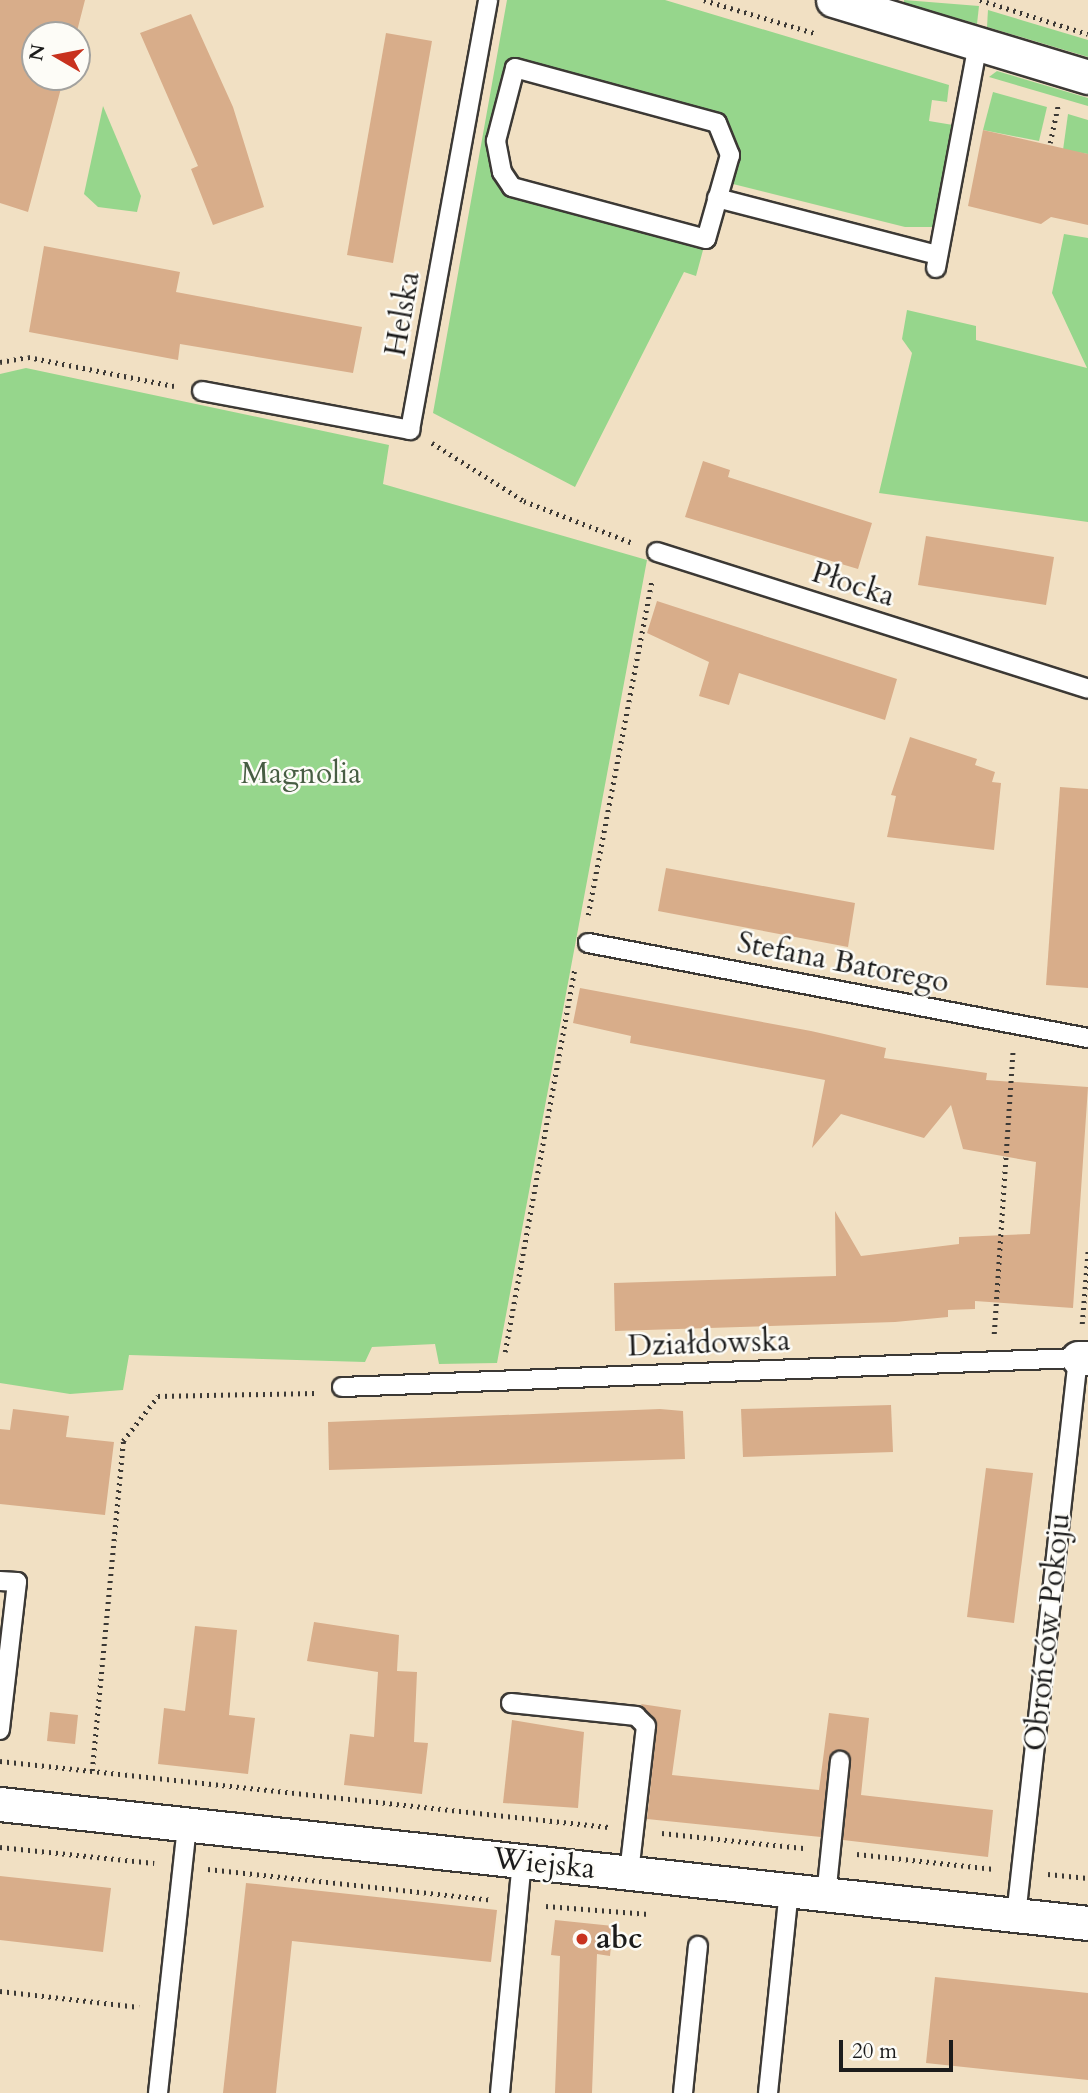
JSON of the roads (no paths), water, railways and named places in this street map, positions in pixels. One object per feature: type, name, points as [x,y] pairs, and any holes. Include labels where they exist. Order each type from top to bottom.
[{"type":"street","points":[[833,0],[1088,77]]},
{"type":"street","name":"Wiejska","points":[[0,1804],[1088,1923]]},
{"type":"lane","name":"Helska","points":[[202,391],[410,430],[488,0]]},
{"type":"lane","points":[[717,198],[937,262],[978,44]]},
{"type":"lane","points":[[515,68],[717,123],[730,155],[717,198],[706,239],[512,187],[502,172],[496,141],[515,68]]},
{"type":"lane","name":"Płocka","points":[[657,552],[1029,680],[1088,689]]},
{"type":"lane","name":"Stefana Batorego","points":[[588,943],[1088,1038]]},
{"type":"lane","name":"Działdowska","points":[[342,1387],[992,1361],[1082,1348]]},
{"type":"lane","name":"Obrońców Pokoju","points":[[1016,1916],[1082,1348]]},
{"type":"lane","points":[[0,1581],[18,1582],[0,1730]]},
{"type":"lane","points":[[511,1703],[642,1721],[647,1733],[629,1874]]},
{"type":"lane","points":[[826,1896],[840,1761]]},
{"type":"lane","points":[[158,2093],[187,1825]]},
{"type":"lane","points":[[500,2093],[522,1862]]},
{"type":"lane","points":[[768,2093],[789,1891]]},
{"type":"lane","points":[[683,2093],[698,1946]]},
{"type":"place","name":"abc","points":[[582,1939]]},
{"type":"park label","name":"Magnolia","points":[[301,774]]}]
